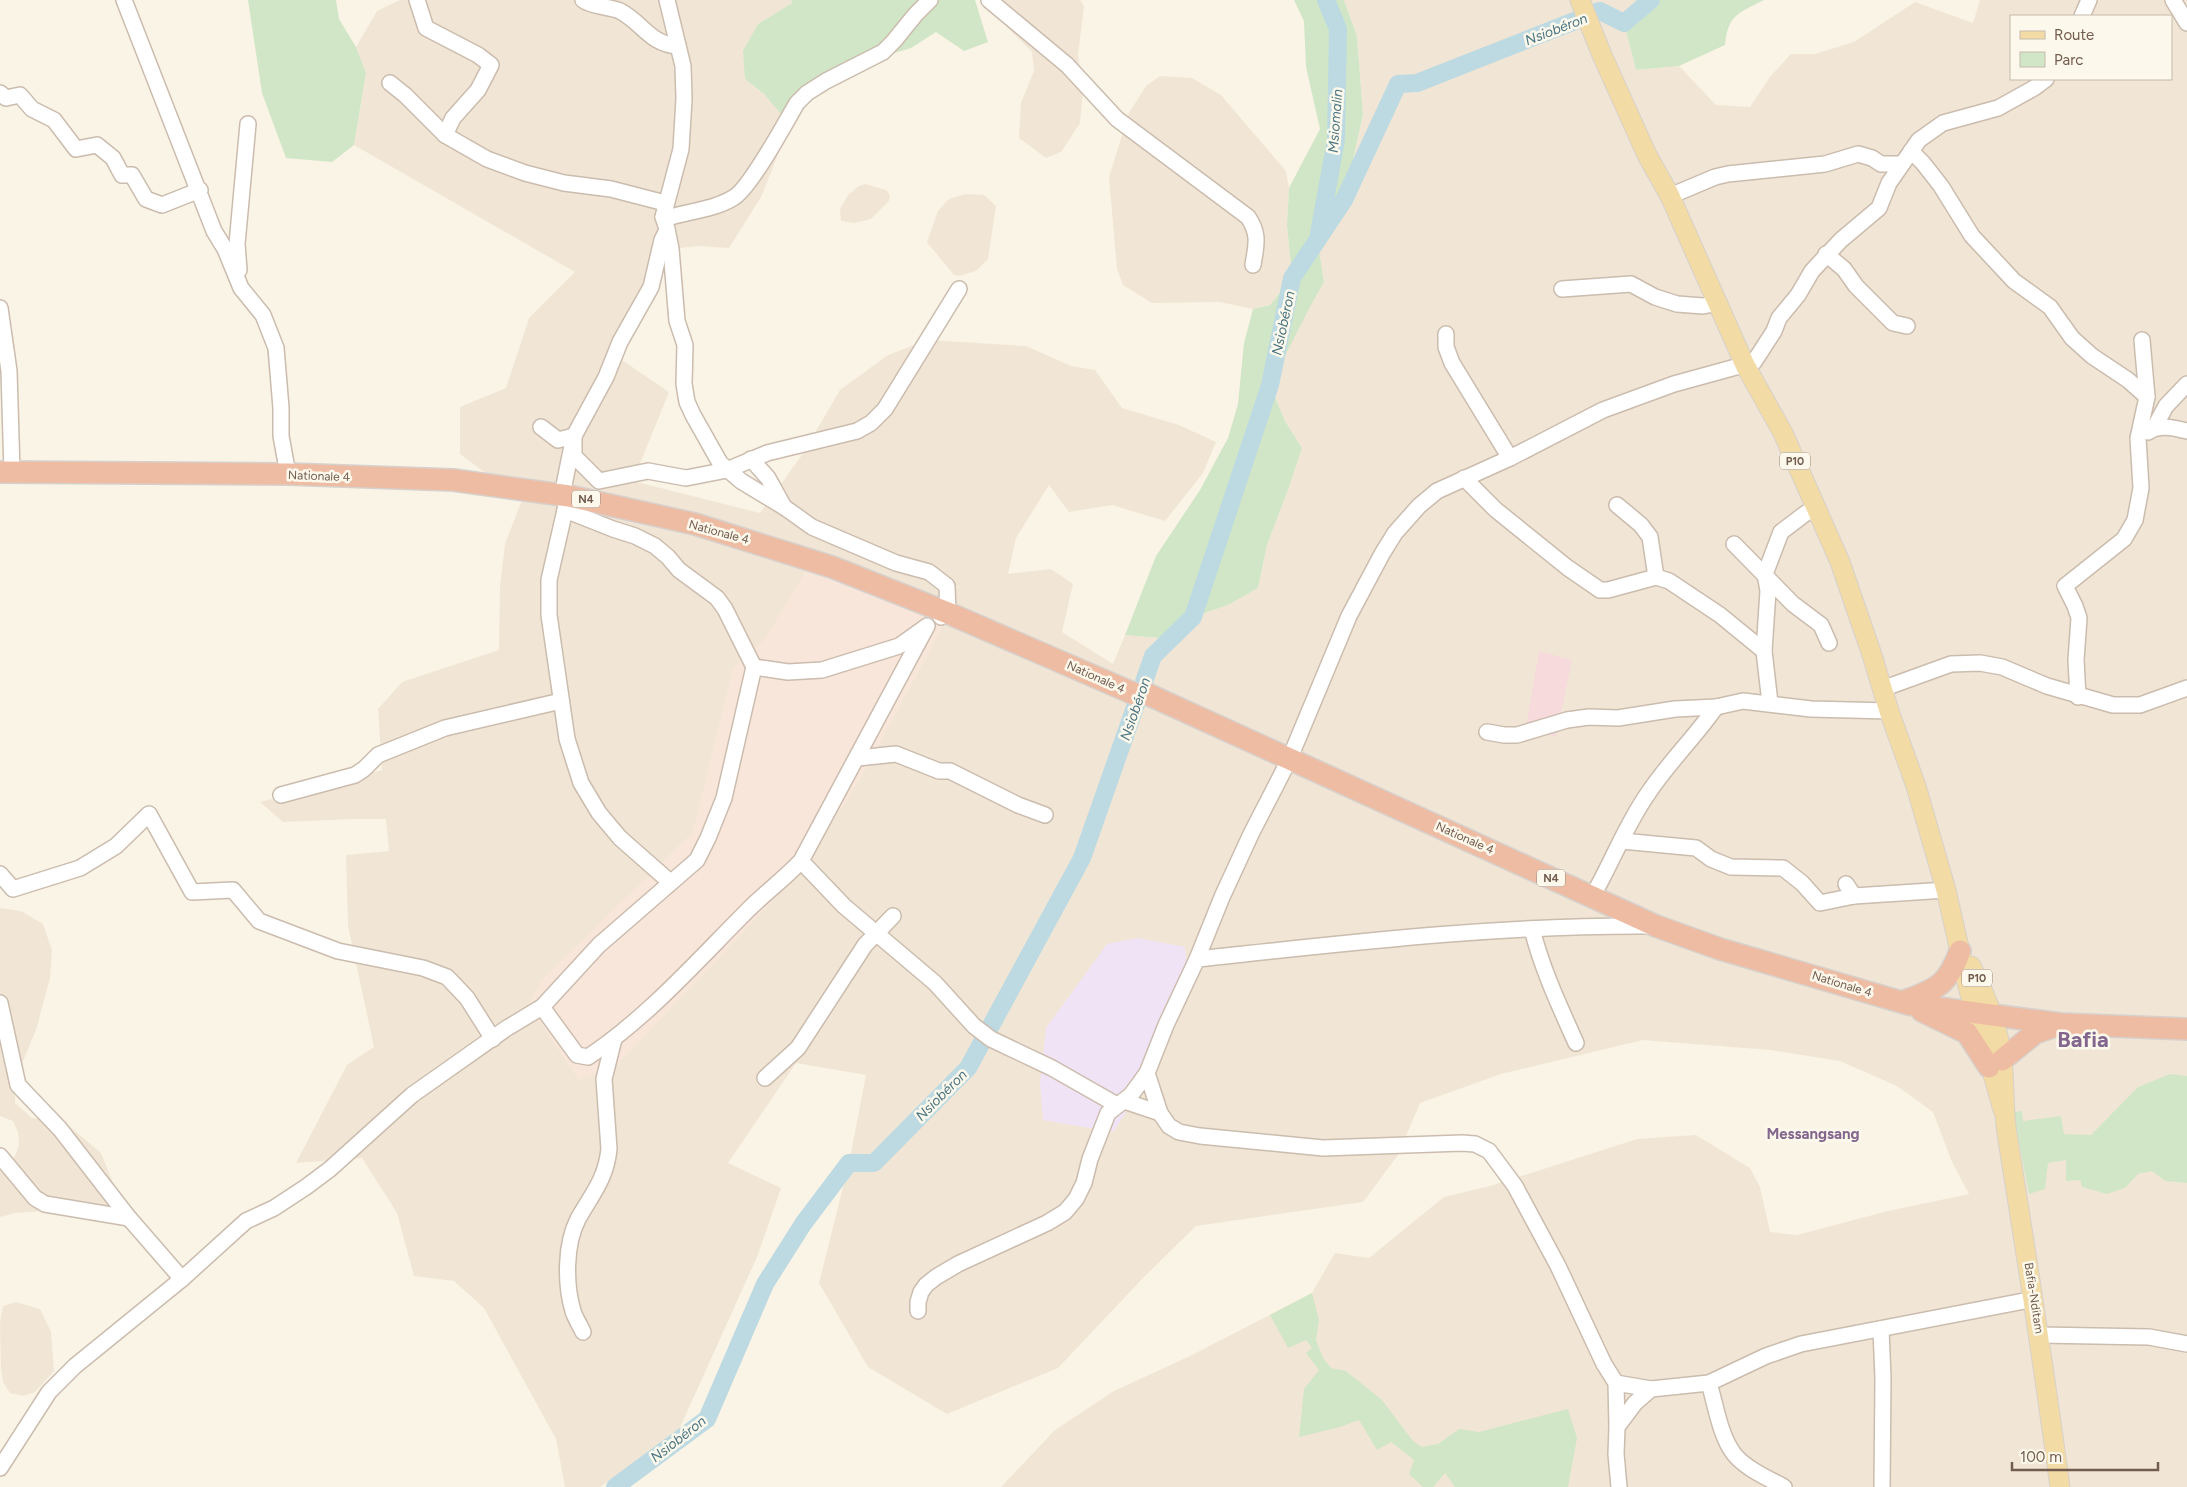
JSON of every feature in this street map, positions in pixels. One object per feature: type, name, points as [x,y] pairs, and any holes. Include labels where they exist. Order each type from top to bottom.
[{"type":"highway","name":"Nationale 4","points":[[6,472],[288,474],[452,480],[694,524],[832,566],[948,613],[1141,694],[1656,926],[1720,948],[1904,1003],[2061,1024],[2187,1029]]},
{"type":"highway","points":[[1904,1003],[1947,980],[1953,970],[1959,946]]},
{"type":"highway","points":[[1904,1003],[1967,1033],[1996,1064],[2035,1033],[2061,1024]]},
{"type":"main road","name":"P10","points":[[1580,0],[1602,55],[1648,155],[1670,196],[1745,364],[1783,433],[1840,562],[1916,786],[1946,890],[1959,946],[1984,1014]]},
{"type":"main road","name":"Bafia-Nditam","points":[[1984,1014],[1996,1064],[2040,1335],[2060,1487]]},
{"type":"street","points":[[124,0],[200,190],[214,231],[225,248],[241,288],[262,315],[276,348],[281,408],[281,436],[288,474]]},
{"type":"street","points":[[417,0],[426,28],[478,54],[491,65],[478,90],[453,118],[445,135]]},
{"type":"street","points":[[583,0],[586,3],[609,6],[622,12],[664,45],[678,46]]},
{"type":"street","points":[[667,0],[684,80],[681,150],[665,216],[662,240],[651,287],[620,342],[606,377],[574,436],[565,500],[548,580],[549,615],[567,740],[581,783],[600,813],[620,838],[670,882]]},
{"type":"street","points":[[390,83],[405,95],[445,135],[487,160],[525,173],[564,183],[611,189],[665,216],[671,217],[715,206],[735,198],[748,185],[797,103],[807,93],[826,81],[883,52],[930,0]]},
{"type":"street","points":[[989,0],[1067,65],[1117,119],[1248,217],[1255,227],[1257,236],[1253,266]]},
{"type":"street","points":[[2082,15],[2089,0]]},
{"type":"street","points":[[2173,0],[2187,23]]},
{"type":"street","points":[[918,1311],[918,1302],[922,1292],[926,1285],[936,1277],[958,1264],[1047,1223],[1065,1212],[1081,1192],[1100,1130],[1108,1113],[1131,1096],[1147,1073],[1222,897],[1251,834],[1289,760],[1349,616],[1395,533],[1419,506],[1437,491],[1510,458],[1603,410],[1634,397],[1674,384],[1754,362],[1774,331],[1779,318],[1826,254],[1879,208],[1889,183],[1919,140],[1943,123],[1998,108],[2045,80]]},
{"type":"street","points":[[0,93],[6,98],[20,95],[32,109],[54,120],[76,149],[97,145],[113,158],[122,175],[132,175],[146,199],[162,205],[200,190]]},
{"type":"street","points":[[241,288],[237,244],[248,124]]},
{"type":"street","points":[[1911,151],[1941,186],[1972,236],[2014,280],[2050,307],[2072,338],[2092,356],[2128,380],[2147,397]]},
{"type":"street","points":[[1670,196],[1728,174],[1825,164],[1858,154],[1872,158],[1881,164],[1889,183]]},
{"type":"street","points":[[1881,164],[1902,164]]},
{"type":"street","points":[[665,216],[674,306],[685,345],[684,384],[687,402],[720,463],[727,470],[812,527],[896,563],[929,572],[947,586],[948,613],[899,646],[822,670],[788,672],[754,667]]},
{"type":"street","points":[[1826,254],[1844,269],[1856,286],[1892,323],[1907,326]]},
{"type":"street","points":[[1562,289],[1631,284],[1677,304],[1703,306],[1719,303]]},
{"type":"street","points":[[574,436],[574,456],[599,481],[648,471],[686,478],[727,470],[767,452],[857,431],[871,423],[885,409],[959,289]]},
{"type":"street","points":[[0,308],[9,372],[6,472]]},
{"type":"street","points":[[1446,334],[1446,346],[1452,363],[1510,458]]},
{"type":"street","points":[[2078,697],[2076,653],[2079,618],[2065,586],[2124,539],[2135,520],[2141,488],[2138,438],[2147,397],[2142,340]]},
{"type":"street","points":[[2154,428],[2163,411],[2187,384]]},
{"type":"street","points":[[540,427],[558,440],[574,436]]},
{"type":"street","points":[[2138,438],[2154,428],[2172,427],[2187,431]]},
{"type":"street","points":[[751,459],[768,478],[784,507]]},
{"type":"street","points":[[1464,478],[1496,510],[1568,568],[1600,590],[1608,590],[1656,577],[1669,581],[1720,615],[1764,652]]},
{"type":"street","points":[[0,1468],[13,1450],[37,1408],[60,1379],[182,1278],[246,1220],[274,1208],[306,1187],[330,1169],[412,1095],[493,1040],[513,1024],[542,1007],[599,945],[697,860],[724,798],[731,760],[754,667],[725,609],[717,598],[679,570],[668,557],[645,540],[613,530],[565,500]]},
{"type":"street","points":[[1617,505],[1641,525],[1650,537],[1656,577]]},
{"type":"street","points":[[1770,703],[1764,652],[1768,591],[1765,574],[1782,532],[1806,513],[1816,509]]},
{"type":"street","points":[[1734,544],[1793,604],[1821,625],[1829,643]]},
{"type":"street","points":[[542,1007],[577,1055],[588,1057],[614,1039],[801,861],[858,758],[927,626]]},
{"type":"street","points":[[1882,689],[1951,664],[1980,663],[2002,667],[2078,697],[2113,705],[2131,706],[2187,688]]},
{"type":"street","points":[[281,795],[355,775],[378,755],[445,728],[561,701]]},
{"type":"street","points":[[1487,732],[1517,735],[1567,720],[1589,717],[1618,718],[1675,709],[1716,706],[1734,701],[1770,703],[1811,709],[1889,711]]},
{"type":"street","points":[[1592,897],[1648,792],[1698,732],[1716,706]]},
{"type":"street","points":[[858,758],[896,754],[939,771],[950,771],[1018,805],[1045,815]]},
{"type":"street","points":[[0,874],[13,889],[80,868],[116,846],[149,814],[192,892],[233,890],[259,921],[338,950],[423,968],[447,977],[468,998],[493,1040]]},
{"type":"street","points":[[1622,841],[1696,848],[1711,859],[1730,866],[1783,868],[1802,883],[1820,903],[1850,890],[1946,890]]},
{"type":"street","points":[[801,861],[844,906],[935,983],[974,1026],[991,1039],[1121,1103],[1160,1113]]},
{"type":"street","points":[[765,1078],[798,1048],[865,945],[893,916]]},
{"type":"street","points":[[1197,959],[1410,938],[1532,929],[1656,926]]},
{"type":"street","points":[[1532,929],[1551,990],[1576,1043]]},
{"type":"street","points":[[0,1003],[18,1085],[60,1129],[129,1218],[182,1278]]},
{"type":"street","points":[[583,1332],[573,1311],[570,1294],[568,1277],[570,1240],[578,1219],[603,1179],[608,1160],[609,1149],[604,1079],[614,1039]]},
{"type":"street","points":[[1147,1073],[1160,1113],[1169,1126],[1179,1132],[1200,1136],[1323,1148],[1462,1143],[1475,1144],[1489,1151],[1515,1186],[1558,1266],[1607,1369],[1616,1383],[1618,1426],[1616,1454],[1619,1487]]},
{"type":"street","points":[[0,1156],[35,1198],[45,1204],[129,1218]]},
{"type":"street","points":[[1616,1383],[1651,1389],[1709,1384],[1766,1356],[1801,1344],[2034,1299]]},
{"type":"street","points":[[1881,1329],[1884,1378],[1882,1487]]},
{"type":"street","points":[[2040,1335],[2149,1337],[2187,1344]]},
{"type":"street","points":[[1709,1384],[1727,1442],[1735,1454],[1745,1464],[1784,1487]]},
{"type":"street","points":[[1618,1426],[1635,1403],[1651,1389]]},
{"type":"shaded area","points":[[400,0],[791,0],[792,3],[758,24],[745,79],[764,94],[790,125],[761,197],[729,248],[700,246],[680,248],[650,273],[613,354],[669,392],[633,481],[760,513],[802,455],[840,390],[888,355],[928,340],[1026,346],[1071,366],[1095,370],[1122,408],[1179,425],[1216,442],[1203,473],[1165,521],[1112,505],[1069,512],[1049,485],[1016,538],[1008,574],[1051,569],[1073,584],[1062,632],[1113,664],[1125,635],[1182,640],[1193,617],[1228,605],[1258,588],[1267,545],[1302,448],[1285,421],[1270,385],[1324,282],[1318,243],[1344,200],[1363,116],[1357,36],[1344,0],[1645,0],[1646,3],[1624,23],[1636,70],[1679,66],[1716,105],[1750,107],[1770,77],[1791,54],[1815,54],[1854,42],[1915,2],[1973,23],[1980,0],[2187,0],[2187,1487],[1001,1487],[1055,1430],[1114,1391],[1190,1356],[1312,1293],[1335,1253],[1369,1258],[1444,1197],[1490,1186],[1637,1139],[1696,1135],[1750,1168],[1760,1187],[1770,1232],[1797,1235],[1888,1211],[1969,1194],[1952,1162],[1933,1112],[1897,1086],[1840,1061],[1770,1050],[1643,1040],[1501,1074],[1420,1103],[1398,1155],[1363,1202],[1196,1226],[1143,1278],[1058,1368],[947,1414],[868,1367],[819,1283],[849,1163],[866,1075],[796,1063],[728,1163],[781,1188],[757,1257],[678,1432],[600,1487],[565,1487],[556,1439],[484,1308],[454,1281],[414,1276],[397,1213],[362,1158],[296,1163],[347,1065],[374,1047],[348,926],[346,855],[389,851],[386,819],[283,822],[260,802],[382,770],[378,709],[402,682],[499,650],[500,587],[505,544],[522,500],[460,454],[460,407],[506,388],[529,318],[575,272],[354,145],[366,73],[356,47],[377,11]]},
{"type":"shaded area","points":[[980,0],[1080,0],[1084,6],[1078,55],[1083,90],[1080,123],[1061,152],[1046,158],[1019,138],[1021,103],[1034,71],[1032,52]]},
{"type":"shaded area","points":[[1160,76],[1192,78],[1221,95],[1286,171],[1289,188],[1287,225],[1292,278],[1270,305],[1253,309],[1220,302],[1152,303],[1123,285],[1117,269],[1109,177],[1129,113],[1146,86]]},
{"type":"shaded area","points":[[865,184],[886,190],[890,195],[889,201],[871,219],[854,223],[841,221],[840,209],[848,195],[859,186]]},
{"type":"shaded area","points":[[965,194],[984,195],[996,206],[988,259],[976,271],[959,276],[954,275],[927,242],[938,211],[949,199]]},
{"type":"shaded area","points":[[811,563],[948,617],[864,772],[801,871],[615,1067],[579,1080],[529,1005],[541,981],[693,832],[733,668],[764,640]]},
{"type":"shaded area","points":[[1539,651],[1572,660],[1556,737],[1526,727]]},
{"type":"shaded area","points":[[0,908],[21,911],[43,924],[52,950],[50,978],[36,1030],[15,1080],[15,1103],[32,1118],[44,1119],[70,1127],[101,1153],[116,1190],[111,1202],[102,1214],[44,1211],[15,1213],[0,1217],[0,1166],[14,1158],[19,1146],[18,1132],[13,1121],[0,1116]]},
{"type":"shaded area","points":[[1138,938],[1185,947],[1187,969],[1137,1095],[1113,1132],[1043,1120],[1040,1083],[1046,1028],[1107,944]]},
{"type":"shaded area","points":[[16,1302],[40,1309],[51,1332],[54,1371],[35,1392],[23,1396],[10,1393],[3,1382],[1,1368],[0,1323],[3,1306]]},
{"type":"green space","points":[[248,0],[336,0],[339,19],[356,47],[366,73],[354,145],[332,162],[286,158],[262,93]]},
{"type":"green space","points":[[791,0],[975,0],[988,42],[964,51],[936,32],[911,48],[853,65],[806,102],[790,125],[764,94],[745,79],[743,51],[758,24],[792,3]]},
{"type":"green space","points":[[1294,0],[1344,0],[1357,36],[1363,115],[1344,200],[1318,243],[1324,282],[1270,385],[1285,421],[1302,448],[1267,545],[1258,588],[1228,605],[1193,617],[1182,640],[1125,635],[1156,556],[1200,490],[1228,438],[1238,404],[1244,343],[1253,309],[1270,305],[1292,278],[1287,225],[1289,188],[1320,129],[1306,67],[1304,21]]},
{"type":"green space","points":[[1651,0],[1764,0],[1736,16],[1729,27],[1725,45],[1679,66],[1636,70],[1624,23]]},
{"type":"green space","points":[[2170,1074],[2187,1076],[2187,1183],[2165,1181],[2152,1171],[2138,1174],[2125,1188],[2107,1194],[2082,1187],[2080,1180],[2066,1181],[2066,1160],[2048,1163],[2045,1189],[2029,1194],[2013,1112],[2022,1111],[2023,1121],[2061,1116],[2064,1134],[2091,1135],[2138,1087]]},
{"type":"green space","points":[[1312,1293],[1319,1320],[1316,1340],[1323,1358],[1331,1368],[1346,1371],[1382,1400],[1413,1441],[1422,1447],[1438,1444],[1459,1429],[1479,1432],[1568,1409],[1577,1438],[1568,1487],[1455,1487],[1445,1473],[1433,1487],[1423,1487],[1409,1474],[1414,1460],[1391,1442],[1377,1450],[1359,1420],[1340,1427],[1299,1437],[1304,1389],[1319,1370],[1306,1353],[1312,1348],[1306,1340],[1288,1348],[1270,1315]]},
{"type":"waterway","name":"Msiomalin","points":[[1319,233],[1336,140],[1338,29],[1326,0]]},
{"type":"waterway","name":"Nsiobéron","points":[[615,1487],[707,1419],[765,1284],[803,1224],[849,1163],[874,1163],[968,1068],[1082,858],[1153,656],[1193,617],[1270,385],[1292,278],[1344,200],[1398,84],[1417,83],[1600,11],[1624,23],[1651,0]]},
{"type":"district","name":"Bafia","points":[[2083,1039]]},
{"type":"district","name":"Messangsang","points":[[1813,1134]]}]
